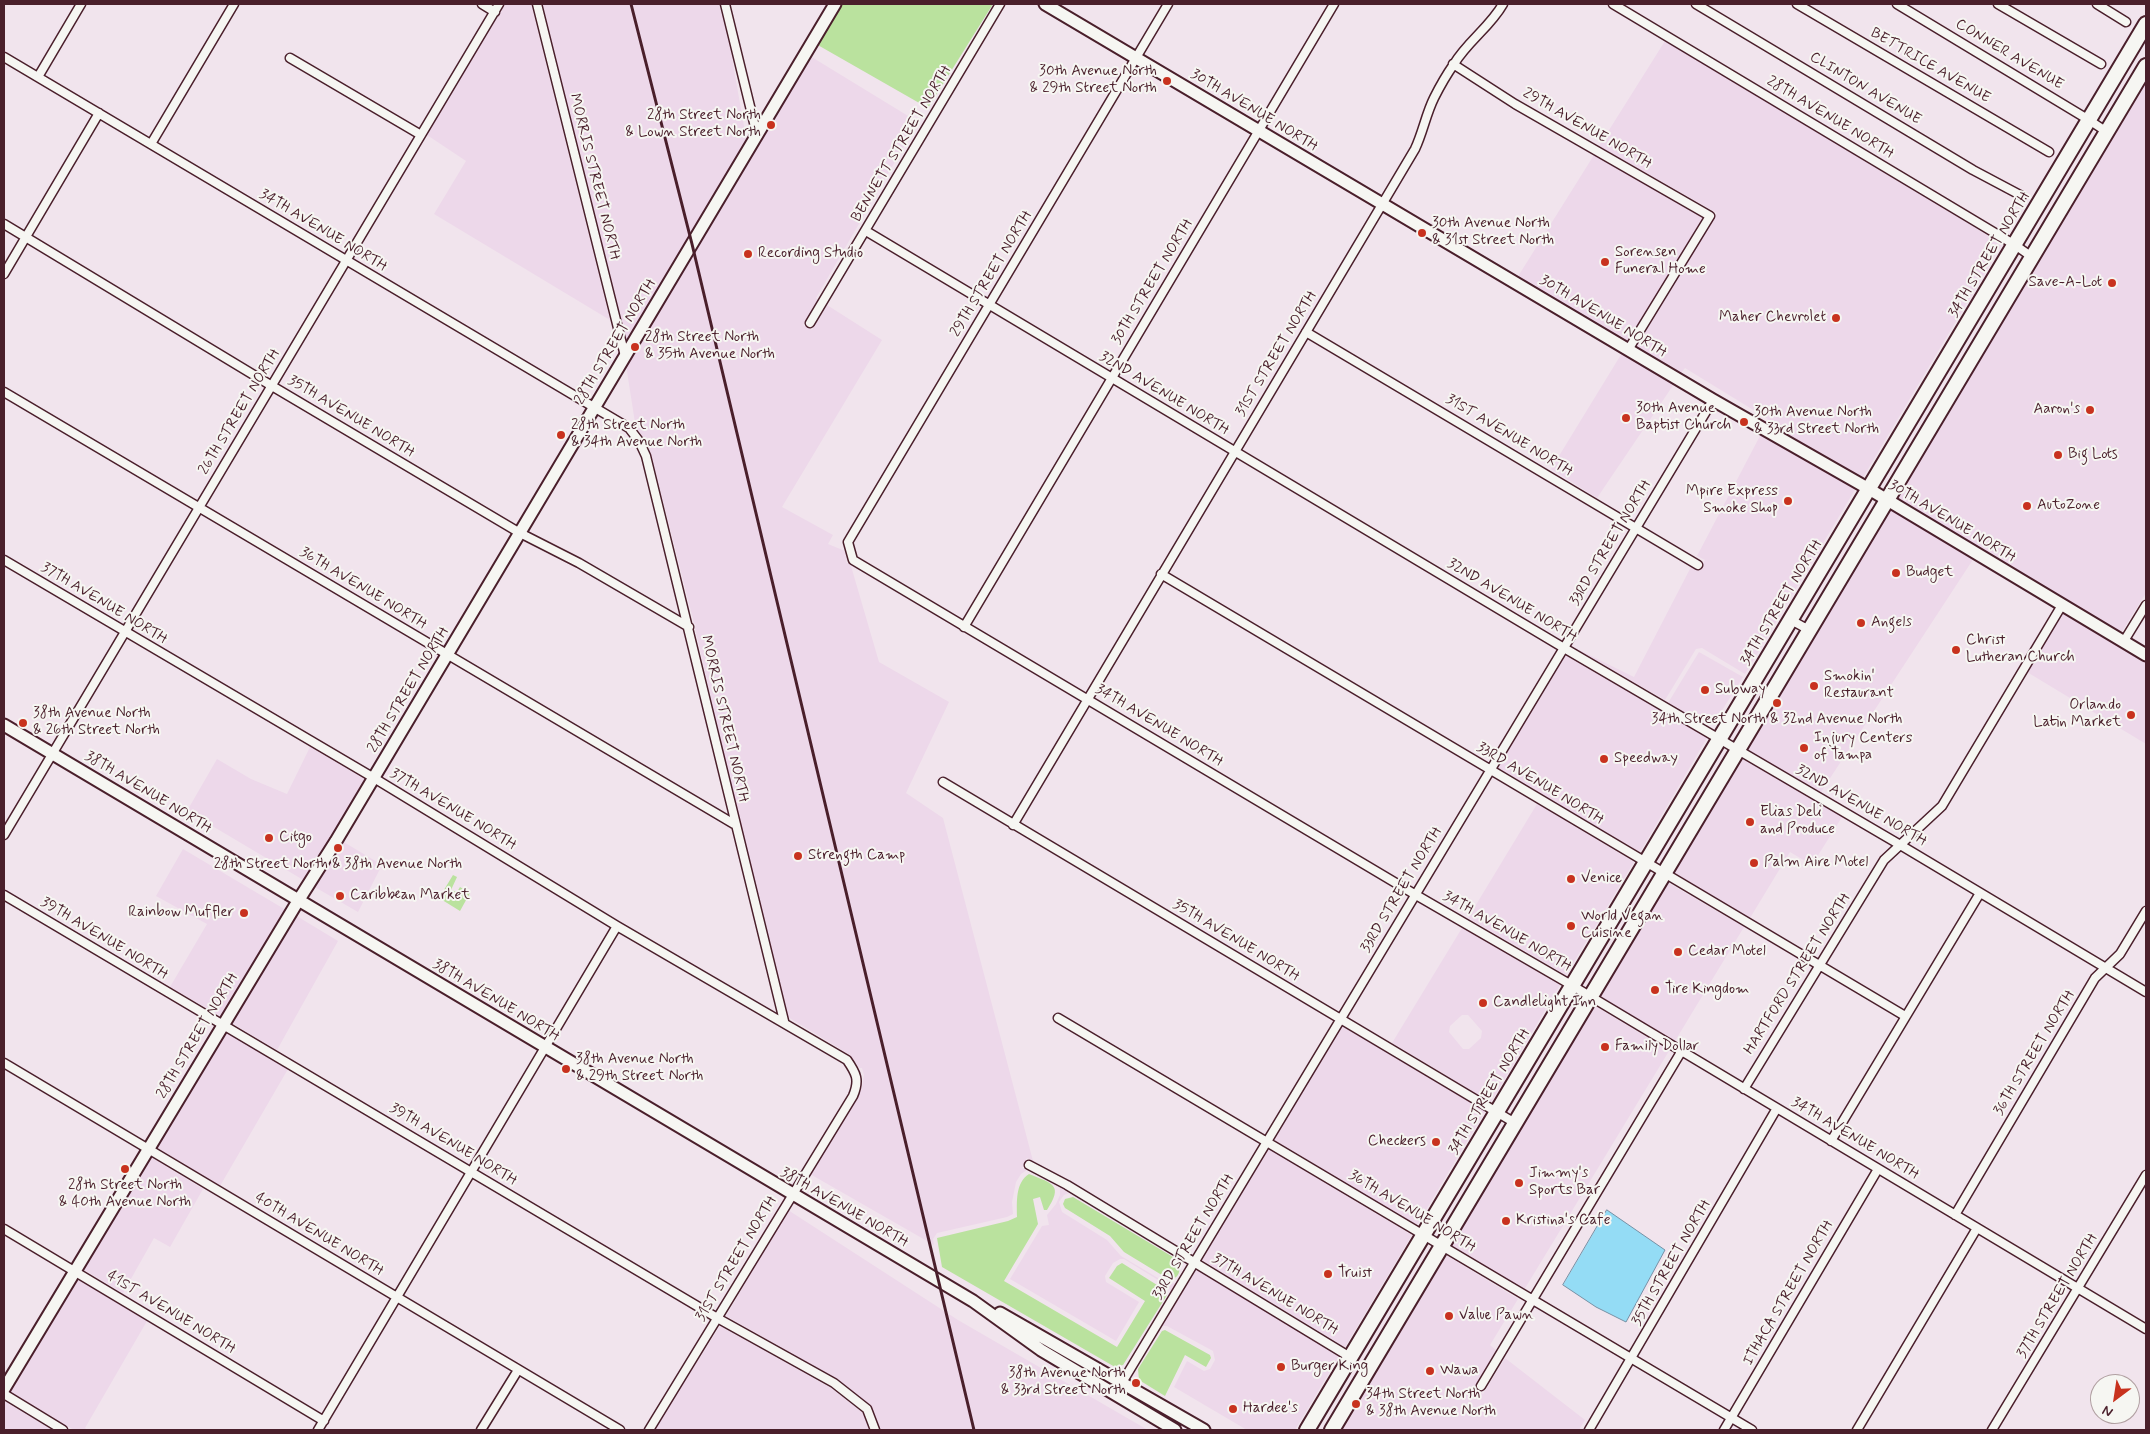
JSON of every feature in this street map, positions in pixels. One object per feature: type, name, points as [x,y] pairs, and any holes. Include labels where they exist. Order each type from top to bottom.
[{"type":"highway","name":"34TH STREET NORTH","points":[[1306,1430],[2146,24]]},
{"type":"highway","points":[[1332,1430],[2146,66]]},
{"type":"highway","points":[[1369,1368],[1367,1348],[1381,1317],[1380,1308]]},
{"type":"street","points":[[38,77],[81,4]]},
{"type":"street","points":[[151,144],[234,4]]},
{"type":"street","points":[[482,4],[495,12]]},
{"type":"street","name":"26TH STREET NORTH","points":[[4,835],[499,4]]},
{"type":"street","name":"MORRIS STREET NORTH","points":[[537,4],[625,356]]},
{"type":"street","points":[[724,4],[757,135]]},
{"type":"street","name":"28TH STREET NORTH","points":[[4,1389],[74,1270],[374,778],[835,4]]},
{"type":"street","name":"BENNETT STREET NORTH","points":[[810,323],[866,232],[1000,4]]},
{"type":"street","name":"30TH AVENUE NORTH","points":[[1045,4],[1628,350],[1869,489],[2146,655]]},
{"type":"street","name":"29TH STREET NORTH","points":[[853,560],[848,542],[1168,4]]},
{"type":"street","name":"30TH STREET NORTH","points":[[964,626],[1334,4]]},
{"type":"street","name":"31ST STREET NORTH","points":[[1013,825],[1415,149],[1434,99],[1453,64],[1468,43],[1484,30],[1503,4]]},
{"type":"street","name":"28TH AVENUE NORTH","points":[[1614,4],[2032,257]]},
{"type":"street","name":"CLINTON AVENUE","points":[[1696,4],[1973,170],[2022,196]]},
{"type":"street","name":"BETTRICE AVENUE","points":[[1797,4],[2049,152]]},
{"type":"street","name":"CONNER AVENUE","points":[[1897,4],[2106,132]]},
{"type":"street","points":[[1998,4],[2101,64]]},
{"type":"street","points":[[2097,4],[2126,22]]},
{"type":"street","name":"34TH AVENUE NORTH","points":[[4,57],[629,428]]},
{"type":"street","points":[[290,58],[421,135]]},
{"type":"street","name":"29TH AVENUE NORTH","points":[[1453,64],[1515,104],[1710,216],[1628,350]]},
{"type":"street","points":[[4,274],[99,113]]},
{"type":"street","name":"35TH AVENUE NORTH","points":[[4,224],[520,533],[579,563],[689,627]]},
{"type":"street","name":"32ND AVENUE NORTH","points":[[866,232],[2146,992]]},
{"type":"street","name":"31ST AVENUE NORTH","points":[[1306,332],[1698,565]]},
{"type":"street","name":"36TH AVENUE NORTH","points":[[4,392],[734,824]]},
{"type":"street","name":"33RD STREET NORTH","points":[[1115,1394],[1713,400]]},
{"type":"street","name":"MORRIS STREET NORTH","points":[[629,428],[639,441],[646,456],[689,627],[734,824],[784,1021]]},
{"type":"street","name":"37TH AVENUE NORTH","points":[[4,560],[374,778],[617,926],[784,1021],[847,1060],[857,1074]]},
{"type":"street","name":"34TH AVENUE NORTH","points":[[853,560],[1416,895],[1573,986],[2146,1329]]},
{"type":"street","name":"33RD AVENUE NORTH","points":[[1161,574],[1905,1016]]},
{"type":"street","name":"HARTFORD STREET NORTH","points":[[1744,1088],[1884,860],[1902,846],[1942,806],[2062,605]]},
{"type":"street","points":[[2124,641],[2146,605]]},
{"type":"street","points":[[1791,620],[1809,630]]},
{"type":"street","name":"38TH AVENUE NORTH","points":[[4,725],[973,1301],[1042,1350],[1175,1430]]},
{"type":"street","name":"35TH AVENUE NORTH","points":[[943,782],[1515,1123]]},
{"type":"street","points":[[1831,1141],[1980,893]]},
{"type":"street","name":"39TH AVENUE NORTH","points":[[4,895],[719,1318],[834,1383],[867,1410],[875,1430]]},
{"type":"street","name":"36TH STREET NORTH","points":[[1955,1215],[2095,978],[2120,954],[2146,910]]},
{"type":"street","points":[[318,1430],[617,926]]},
{"type":"street","name":"36TH AVENUE NORTH","points":[[1058,1018],[1424,1235],[1533,1302],[1752,1430]]},
{"type":"street","points":[[1482,1386],[1682,1052]]},
{"type":"street","name":"40TH AVENUE NORTH","points":[[4,1063],[620,1430]]},
{"type":"street","name":"31ST STREET NORTH","points":[[649,1430],[719,1318],[791,1194],[853,1096],[858,1085],[857,1074]]},
{"type":"street","name":"35TH STREET NORTH","points":[[1589,1430],[1777,1108]]},
{"type":"street","name":"37TH AVENUE NORTH","points":[[1029,1165],[1067,1185],[1350,1357]]},
{"type":"street","name":"ITHACA STREET NORTH","points":[[1724,1430],[1878,1169]]},
{"type":"street","name":"37TH STREET NORTH","points":[[1992,1430],[2146,1175]]},
{"type":"street","points":[[1857,1430],[1977,1228]]},
{"type":"street","name":"41ST AVENUE NORTH","points":[[4,1229],[324,1421]]},
{"type":"street","name":"38TH AVENUE NORTH","points":[[973,1301],[1007,1316],[1204,1430]]},
{"type":"street","points":[[481,1430],[518,1370]]},
{"type":"street","points":[[4,1394],[63,1430]]},
{"type":"shaded area","points":[[505,4],[531,4],[610,320],[434,214],[466,161],[427,135]]},
{"type":"shaded area","points":[[542,4],[719,4],[730,47],[747,143],[627,343]]},
{"type":"shaded area","points":[[1665,41],[2002,244],[1862,479],[1766,424],[1768,419],[1685,368],[1680,374],[1636,348],[1717,213],[1599,146]]},
{"type":"shaded area","points":[[810,56],[918,122],[816,298],[818,300],[803,325],[812,330],[827,305],[882,340],[782,507],[833,535],[828,544],[845,551],[846,562],[851,566],[879,662],[949,702],[906,793],[943,818],[1033,1161],[1027,1158],[1022,1168],[1027,1170],[1021,1174],[1016,1182],[1012,1202],[1013,1214],[937,1233],[933,1239],[934,1245],[810,1174],[857,1098],[862,1087],[864,1075],[862,1068],[859,1068],[850,1055],[788,1017],[740,825],[741,822],[739,821],[695,628],[696,625],[651,454],[644,438],[636,429],[626,365],[631,360],[630,357],[760,140],[763,138],[762,136]]},
{"type":"shaded area","points":[[2146,75],[2146,593],[2121,633],[1894,498]]},
{"type":"shaded area","points":[[1594,155],[1703,218],[1627,343],[1517,278]]},
{"type":"shaded area","points":[[1622,353],[1674,384],[1597,498],[1551,469]]},
{"type":"shaded area","points":[[1761,434],[1856,488],[1745,674],[1702,648],[1696,649],[1665,700],[1571,646],[1634,677],[1692,565],[1700,569],[1705,560],[1697,556]]},
{"type":"shaded area","points":[[1888,507],[1974,558],[1821,792],[1744,748]]},
{"type":"shaded area","points":[[2063,612],[2146,661],[2146,744],[2027,672]]},
{"type":"shaded area","name":"Subway","points":[[1699,652],[1743,677],[1714,723],[1710,724],[1698,720],[1668,703]]},
{"type":"shaded area","points":[[1565,655],[1707,738],[1640,852],[1498,768]]},
{"type":"shaded area","points":[[310,747],[366,780],[305,881],[187,811],[217,759],[251,779],[287,794]]},
{"type":"shaded area","points":[[1739,757],[1842,817],[1812,865],[1790,852],[1750,918],[1671,871]]},
{"type":"shaded area","points":[[1537,804],[1634,862],[1566,975],[1468,918]]},
{"type":"shaded area","points":[[342,841],[382,865],[358,912],[313,886]]},
{"type":"shaded area","points":[[183,849],[286,910],[222,1017],[170,987],[207,924],[156,896]]},
{"type":"shaded area","points":[[1665,881],[1744,927],[1675,1041],[1598,995]]},
{"type":"shaded area","points":[[295,915],[338,941],[277,1050],[230,1022]]},
{"type":"shaded area","points":[[1462,928],[1560,985],[1491,1102],[1392,1043]],"holes":[[[1462,1015],[1468,1015],[1482,1031],[1481,1038],[1469,1049],[1463,1049],[1449,1032],[1450,1026]]]},
{"type":"shaded area","points":[[1592,1004],[1669,1051],[1524,1290],[1451,1245]]},
{"type":"shaded area","points":[[1342,1026],[1485,1111],[1417,1225],[1274,1140]]},
{"type":"shaded area","points":[[224,1031],[288,1069],[220,1186],[155,1146]]},
{"type":"shaded area","points":[[1268,1149],[1412,1235],[1345,1347],[1202,1260]]},
{"type":"shaded area","points":[[149,1156],[203,1189],[170,1247],[154,1238],[123,1293],[81,1268]]},
{"type":"shaded area","points":[[1060,1188],[1069,1193],[1064,1195],[1059,1202],[1062,1212],[1107,1240],[1121,1256],[1168,1284],[1176,1283],[1171,1292],[1168,1286],[1124,1259],[1113,1263],[1105,1276],[1106,1282],[1139,1302],[1116,1341],[1010,1279],[1042,1226],[1049,1225],[1047,1215],[1056,1204],[1060,1195]]},
{"type":"shaded area","points":[[788,1210],[958,1320],[1148,1430],[881,1430],[870,1405],[837,1379],[726,1316]]},
{"type":"shaded area","points":[[1446,1255],[1518,1299],[1490,1345],[1497,1351],[1475,1389],[1483,1394],[1505,1358],[1585,1420],[1579,1430],[1343,1430]]},
{"type":"shaded area","points":[[1196,1269],[1339,1356],[1295,1430],[1247,1430],[1174,1387],[1187,1361],[1204,1371],[1210,1369],[1215,1360],[1213,1351],[1167,1326],[1162,1326]]},
{"type":"shaded area","points":[[75,1278],[147,1321],[85,1428],[88,1430],[74,1430],[8,1391]]},
{"type":"shaded area","points":[[720,1326],[831,1388],[863,1413],[869,1430],[654,1430]]},
{"type":"shaded area","points":[[4,1401],[52,1430],[4,1430]]},
{"type":"green space","points":[[841,4],[993,4],[928,108],[816,44]]},
{"type":"green space","points":[[453,875],[457,877],[451,890],[457,892],[460,887],[470,893],[460,911],[439,898]]},
{"type":"green space","points":[[1029,1174],[1050,1183],[1055,1190],[1054,1195],[1047,1210],[1044,1210],[1040,1197],[1033,1199],[1038,1224],[1004,1281],[1117,1347],[1145,1301],[1109,1278],[1117,1266],[1122,1263],[1165,1290],[1167,1295],[1123,1365],[1115,1367],[942,1267],[937,1238],[1008,1221],[1017,1217],[1019,1188],[1021,1182]]},
{"type":"green space","points":[[1073,1197],[1173,1257],[1179,1267],[1177,1276],[1170,1280],[1124,1252],[1110,1236],[1065,1208],[1063,1204],[1065,1199]]},
{"type":"green space","points":[[1165,1330],[1210,1355],[1211,1358],[1206,1367],[1185,1355],[1165,1396],[1139,1380],[1138,1369],[1162,1331]]},
{"type":"water","points":[[1607,1210],[1665,1250],[1626,1322],[1596,1307],[1563,1285]]},
{"type":"railway","points":[[631,4],[692,244],[974,1430]]},
{"type":"place","name":"30th Avenue North & 29th Street North","points":[[1167,81]]},
{"type":"place","name":"28th Street North & Lown Street North","points":[[771,125]]},
{"type":"place","name":"30th Avenue North & 31st Street North","points":[[1422,233]]},
{"type":"place","name":"Recording Studio","points":[[748,254]]},
{"type":"place","name":"Sorensen Funeral Home","points":[[1605,262]]},
{"type":"place","name":"Save-A-Lot","points":[[2112,283]]},
{"type":"place","name":"Maher Chevrolet","points":[[1836,318]]},
{"type":"place","name":"28th Street North & 35th Avenue North","points":[[635,347]]},
{"type":"place","name":"Aaron's","points":[[2090,410]]},
{"type":"place","name":"30th Avenue Baptist Church","points":[[1626,418]]},
{"type":"place","name":"30th Avenue North & 33rd Street North","points":[[1744,422]]},
{"type":"place","name":"28th Street North & 34th Avenue North","points":[[561,435]]},
{"type":"place","name":"Big Lots","points":[[2058,455]]},
{"type":"place","name":"Mpire Express Smoke Shop","points":[[1788,501]]},
{"type":"place","name":"AutoZone","points":[[2027,506]]},
{"type":"place","name":"Budget","points":[[1896,573]]},
{"type":"place","name":"Angels","points":[[1861,623]]},
{"type":"place","name":"Christ Lutheran Church","points":[[1956,650]]},
{"type":"place","name":"Smokin' Restaurant","points":[[1814,686]]},
{"type":"place","name":"Subway","points":[[1705,690]]},
{"type":"place","name":"34th Street North & 32nd Avenue North","points":[[1777,703]]},
{"type":"place","name":"Orlando Latin Market","points":[[2131,715]]},
{"type":"place","name":"38th Avenue North & 26th Street North","points":[[23,723]]},
{"type":"place","name":"Injury Centers of Tampa","points":[[1804,748]]},
{"type":"place","name":"Speedway","points":[[1604,759]]},
{"type":"place","name":"Elias Deli and Produce","points":[[1750,822]]},
{"type":"place","name":"Citgo","points":[[269,838]]},
{"type":"place","name":"28th Street North & 38th Avenue North","points":[[338,848]]},
{"type":"place","name":"Strength Camp","points":[[798,856]]},
{"type":"place","name":"Palm Aire Motel","points":[[1754,863]]},
{"type":"place","name":"Venice","points":[[1571,879]]},
{"type":"place","name":"Caribbean Market","points":[[340,896]]},
{"type":"place","name":"Rainbow Muffler","points":[[244,913]]},
{"type":"place","name":"World Vegan Cuisine","points":[[1571,926]]},
{"type":"place","name":"Cedar Motel","points":[[1678,952]]},
{"type":"place","name":"Tire Kingdom","points":[[1655,990]]},
{"type":"place","name":"Candlelight Inn","points":[[1483,1003]]},
{"type":"place","name":"Family Dollar","points":[[1605,1047]]},
{"type":"place","name":"38th Avenue North & 29th Street North","points":[[566,1069]]},
{"type":"place","name":"Checkers","points":[[1436,1142]]},
{"type":"place","name":"28th Street North & 40th Avenue North","points":[[125,1169]]},
{"type":"place","name":"Jimmy's Sports Bar","points":[[1519,1183]]},
{"type":"place","name":"Kristina's Cafe","points":[[1506,1221]]},
{"type":"place","name":"Truist","points":[[1328,1274]]},
{"type":"place","name":"Value Pawn","points":[[1449,1316]]},
{"type":"place","name":"Burger King","points":[[1281,1367]]},
{"type":"place","name":"Wawa","points":[[1430,1371]]},
{"type":"place","name":"38th Avenue North & 33rd Street North","points":[[1136,1383]]},
{"type":"place","name":"34th Street North & 38th Avenue North","points":[[1356,1404]]},
{"type":"place","name":"Hardee's","points":[[1233,1409]]}]
